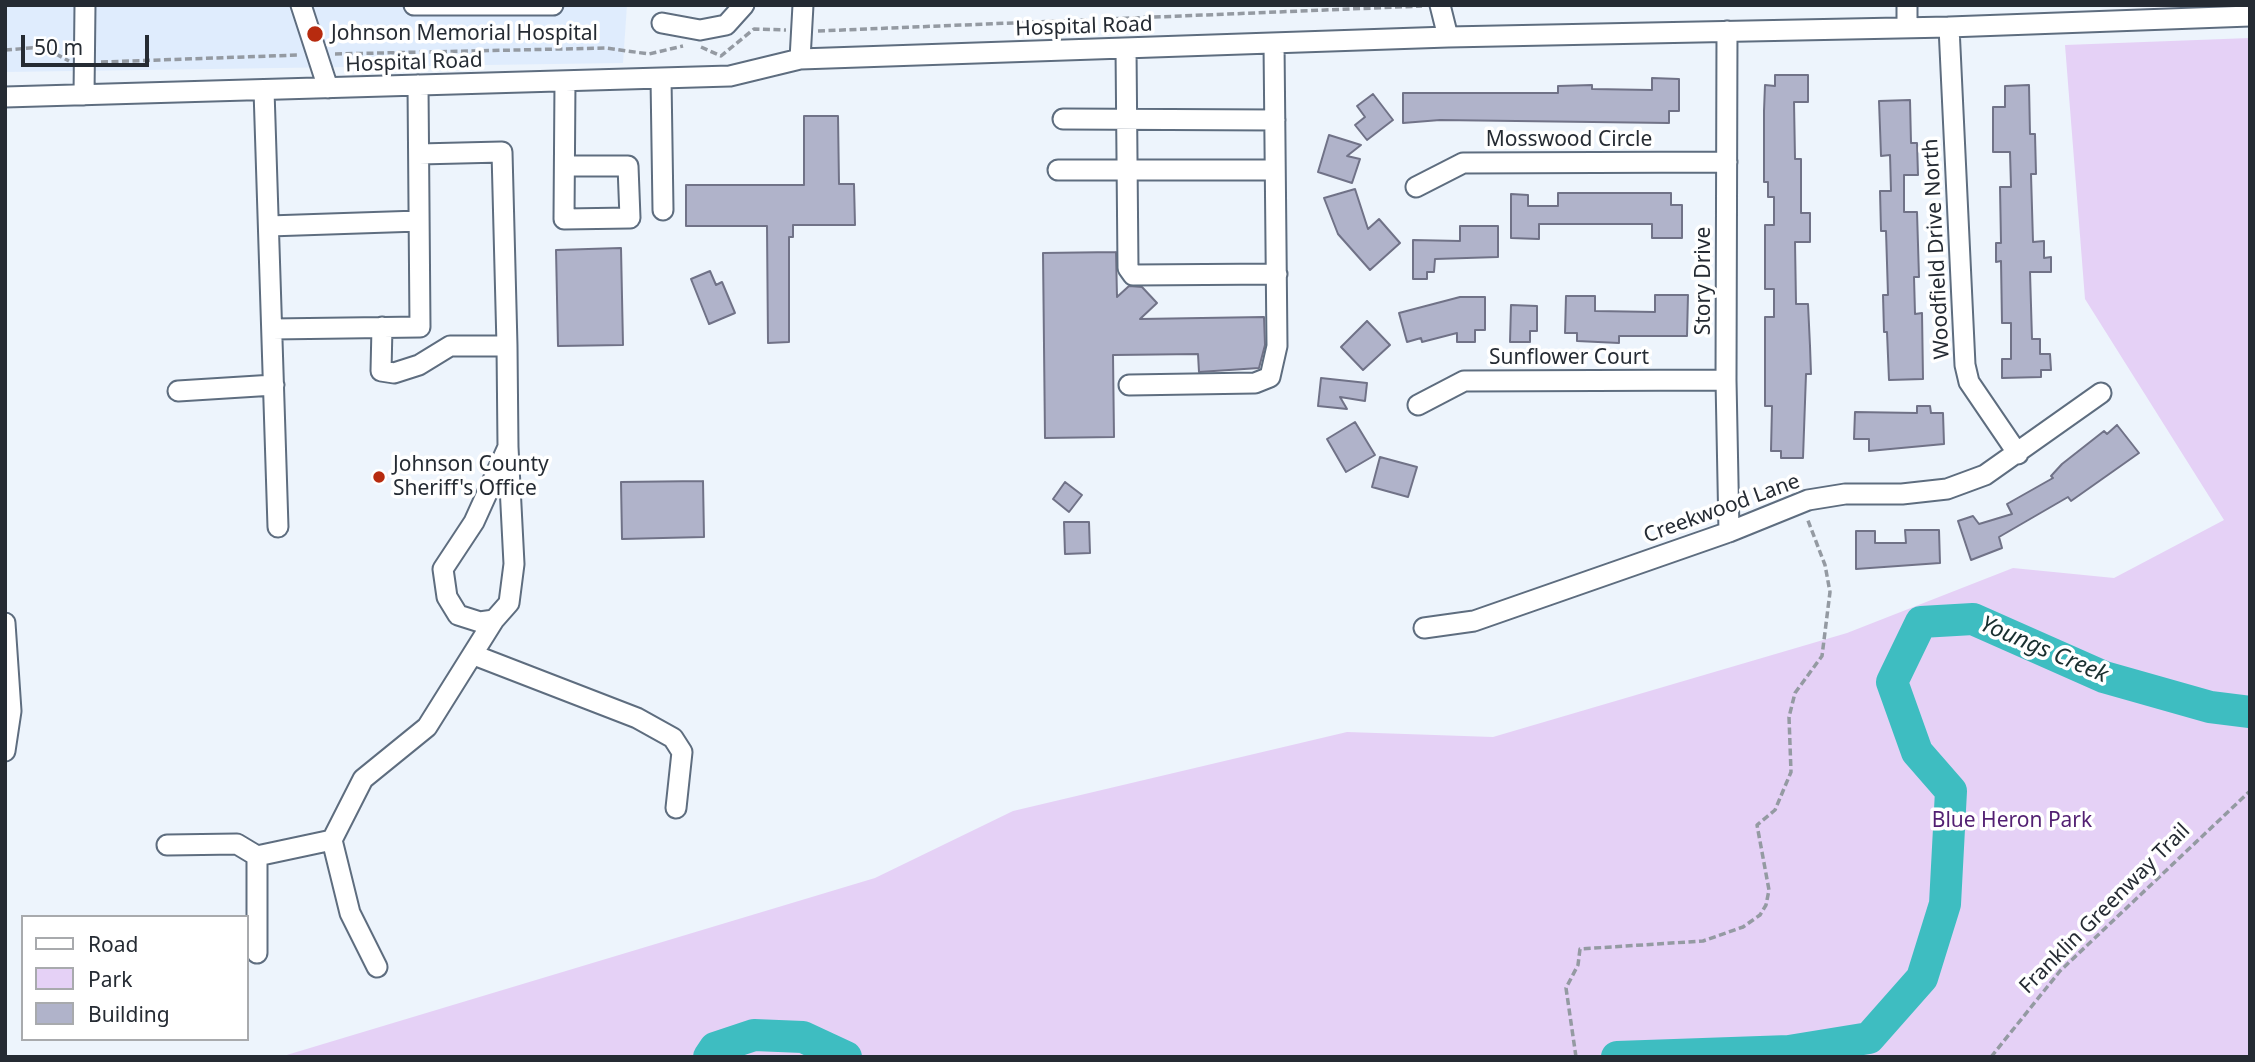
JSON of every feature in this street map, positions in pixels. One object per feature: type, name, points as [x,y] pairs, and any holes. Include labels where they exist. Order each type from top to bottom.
[{"type":"street","points":[[84,95],[85,5]]},
{"type":"street","points":[[301,5],[328,88]]},
{"type":"street","points":[[414,5],[553,5]]},
{"type":"street","points":[[662,23],[700,30],[726,25],[744,5]]},
{"type":"street","points":[[800,59],[803,5]]},
{"type":"street","points":[[1440,5],[1448,37]]},
{"type":"street","points":[[1907,5],[1907,27]]},
{"type":"street","name":"Hospital Road","points":[[5,97],[730,76],[800,59],[1448,37],[1949,27],[2250,16]]},
{"type":"street","name":"Woodfield Drive North","points":[[1949,27],[1965,365],[1973,388],[2018,454]]},
{"type":"street","name":"Story Drive","points":[[1727,30],[1726,380],[1730,532]]},
{"type":"street","points":[[1129,385],[1255,383],[1270,377],[1278,346],[1274,43]]},
{"type":"street","points":[[1126,48],[1128,268],[1133,275],[1277,274]]},
{"type":"street","points":[[661,78],[663,211]]},
{"type":"street","points":[[565,81],[565,166]]},
{"type":"street","points":[[418,85],[419,327]]},
{"type":"street","points":[[264,90],[278,527]]},
{"type":"street","points":[[1063,118],[1275,120]]},
{"type":"street","points":[[377,967],[350,913],[332,840],[363,779],[427,727],[494,620],[509,603],[514,564],[508,447],[502,152],[419,154]]},
{"type":"street","name":"Mosswood Circle","points":[[1416,187],[1463,163],[1727,162]]},
{"type":"street","points":[[1058,170],[1275,170]]},
{"type":"street","points":[[269,226],[419,221]]},
{"type":"street","points":[[382,327],[381,371],[394,373],[419,365],[450,346]]},
{"type":"street","points":[[272,328],[419,327],[450,346],[507,346]]},
{"type":"street","name":"Sunflower Court","points":[[1418,405],[1464,381],[1726,380]]},
{"type":"street","points":[[178,391],[274,385]]},
{"type":"street","name":"Creekwood Lane","points":[[1424,628],[1474,621],[1730,532],[1801,503],[1845,494],[1902,494],[1947,489],[1985,475],[2101,393]]},
{"type":"street","points":[[494,620],[480,622],[458,615],[447,597],[443,569],[474,522],[508,447]]},
{"type":"street","points":[[5,623],[11,711],[5,751]]},
{"type":"street","points":[[474,655],[637,718],[673,738],[682,752],[676,808]]},
{"type":"street","points":[[167,845],[237,844],[257,856],[332,840]]},
{"type":"street","points":[[257,856],[257,953]]},
{"type":"path","points":[[1576,1057],[1566,988],[1578,965],[1580,950],[1703,941],[1743,927],[1760,915],[1766,905],[1769,890],[1757,825],[1775,810],[1791,772],[1789,717],[1796,694],[1822,656],[1830,592],[1825,565],[1801,503]]},
{"type":"path","name":"Franklin Greenway Trail","points":[[1991,1057],[2060,971],[2250,791]]},
{"type":"shaded area","name":"Johnson Memorial Hospital","points":[[5,5],[627,5],[623,63],[5,72]]},
{"type":"green space","name":"Blue Heron Park","points":[[2250,38],[2250,1057],[280,1057],[875,878],[1013,811],[1347,732],[1493,737],[1847,633],[2013,568],[2114,578],[2224,520],[2085,299],[2065,45]]},
{"type":"building","points":[[1775,75],[1808,75],[1808,102],[1794,102],[1795,159],[1801,159],[1801,213],[1810,213],[1810,242],[1795,242],[1796,304],[1808,304],[1810,346],[1811,374],[1806,374],[1803,458],[1781,458],[1781,451],[1771,451],[1772,406],[1765,406],[1765,317],[1774,317],[1774,289],[1765,289],[1765,225],[1774,225],[1774,197],[1768,197],[1768,182],[1764,182],[1764,111],[1765,85],[1775,86]]},
{"type":"building","points":[[1652,78],[1679,79],[1679,111],[1669,111],[1669,123],[1440,120],[1403,123],[1403,93],[1558,93],[1558,86],[1592,85],[1592,89],[1652,90]]},
{"type":"building","points":[[2029,85],[2030,134],[2035,134],[2036,174],[2031,174],[2033,242],[2044,241],[2044,258],[2051,257],[2051,272],[2030,272],[2032,339],[2040,339],[2040,354],[2050,354],[2051,370],[2041,370],[2041,377],[2002,378],[2002,359],[2011,359],[2011,323],[2002,323],[2001,261],[1996,262],[1996,243],[2001,243],[2000,187],[2011,187],[2010,152],[1993,152],[1993,107],[2005,107],[2005,86]]},
{"type":"building","points":[[1373,94],[1393,120],[1367,140],[1355,125],[1365,117],[1357,106]]},
{"type":"building","points":[[1910,100],[1911,143],[1917,143],[1918,175],[1904,175],[1904,212],[1917,212],[1919,277],[1914,277],[1915,314],[1922,313],[1923,379],[1889,380],[1883,295],[1888,295],[1886,231],[1881,231],[1880,191],[1891,191],[1890,155],[1881,156],[1879,101]]},
{"type":"building","points":[[804,116],[838,116],[839,184],[854,184],[855,225],[793,225],[793,237],[789,237],[789,342],[768,343],[767,226],[686,226],[686,185],[804,185]]},
{"type":"building","points":[[1329,135],[1361,145],[1347,156],[1360,159],[1352,183],[1318,172]]},
{"type":"building","points":[[1355,189],[1368,229],[1379,219],[1400,243],[1370,270],[1338,234],[1324,198]]},
{"type":"building","points":[[1558,193],[1671,193],[1671,205],[1682,205],[1682,238],[1652,238],[1652,224],[1539,224],[1539,239],[1511,238],[1511,194],[1528,195],[1528,206],[1558,206]]},
{"type":"building","points":[[1460,226],[1498,226],[1498,257],[1435,259],[1434,272],[1427,272],[1427,279],[1413,279],[1413,240],[1460,241]]},
{"type":"building","points":[[621,248],[623,345],[558,346],[556,250]]},
{"type":"building","points":[[1116,252],[1117,297],[1129,286],[1142,287],[1157,303],[1140,319],[1264,317],[1265,345],[1259,368],[1199,372],[1198,354],[1113,355],[1114,437],[1045,438],[1043,253]]},
{"type":"building","points":[[710,271],[716,285],[722,282],[735,313],[709,324],[691,279]]},
{"type":"building","points":[[1655,295],[1688,295],[1687,336],[1619,336],[1619,343],[1577,341],[1577,333],[1565,333],[1566,296],[1595,296],[1595,311],[1655,312]]},
{"type":"building","points":[[1460,297],[1485,297],[1485,330],[1475,330],[1475,342],[1457,342],[1457,333],[1422,342],[1421,338],[1407,342],[1399,313]]},
{"type":"building","points":[[1511,305],[1537,306],[1537,331],[1530,331],[1530,342],[1510,342]]},
{"type":"building","points":[[1367,321],[1390,345],[1363,370],[1341,347]]},
{"type":"building","points":[[1321,378],[1367,383],[1365,401],[1340,397],[1347,409],[1318,406]]},
{"type":"building","points":[[1917,406],[1930,406],[1931,413],[1943,413],[1944,444],[1869,451],[1869,439],[1854,439],[1855,412],[1917,413]]},
{"type":"building","points":[[1355,422],[1375,455],[1346,472],[1327,439]]},
{"type":"building","points":[[2117,425],[2139,453],[2071,501],[2068,497],[1999,537],[2002,548],[1971,560],[1958,521],[1973,516],[1979,524],[2012,514],[2007,504],[2053,478],[2051,476],[2062,464],[2104,431],[2107,434]]},
{"type":"building","points":[[1380,457],[1417,467],[1408,497],[1372,487]]},
{"type":"building","points":[[703,481],[704,537],[622,539],[621,482]]},
{"type":"building","points":[[1065,482],[1082,495],[1069,512],[1053,499]]},
{"type":"building","points":[[1064,522],[1089,522],[1090,553],[1065,554]]},
{"type":"building","points":[[1905,530],[1939,530],[1940,563],[1856,569],[1856,531],[1875,531],[1875,543],[1906,543]]},
{"type":"waterway","name":"Youngs Creek","points":[[1617,1057],[1789,1051],[1869,1038],[1922,978],[1945,904],[1951,791],[1917,752],[1892,682],[1921,622],[1973,619],[2104,677],[2210,707],[2250,712]]},
{"type":"waterway","name":"Youngs Creek","points":[[709,1057],[715,1048],[754,1035],[803,1037],[846,1057]]},
{"type":"place","name":"Johnson Memorial Hospital","points":[[315,34]]},
{"type":"place","name":"Johnson County Sheriff's Office","points":[[379,477]]}]
